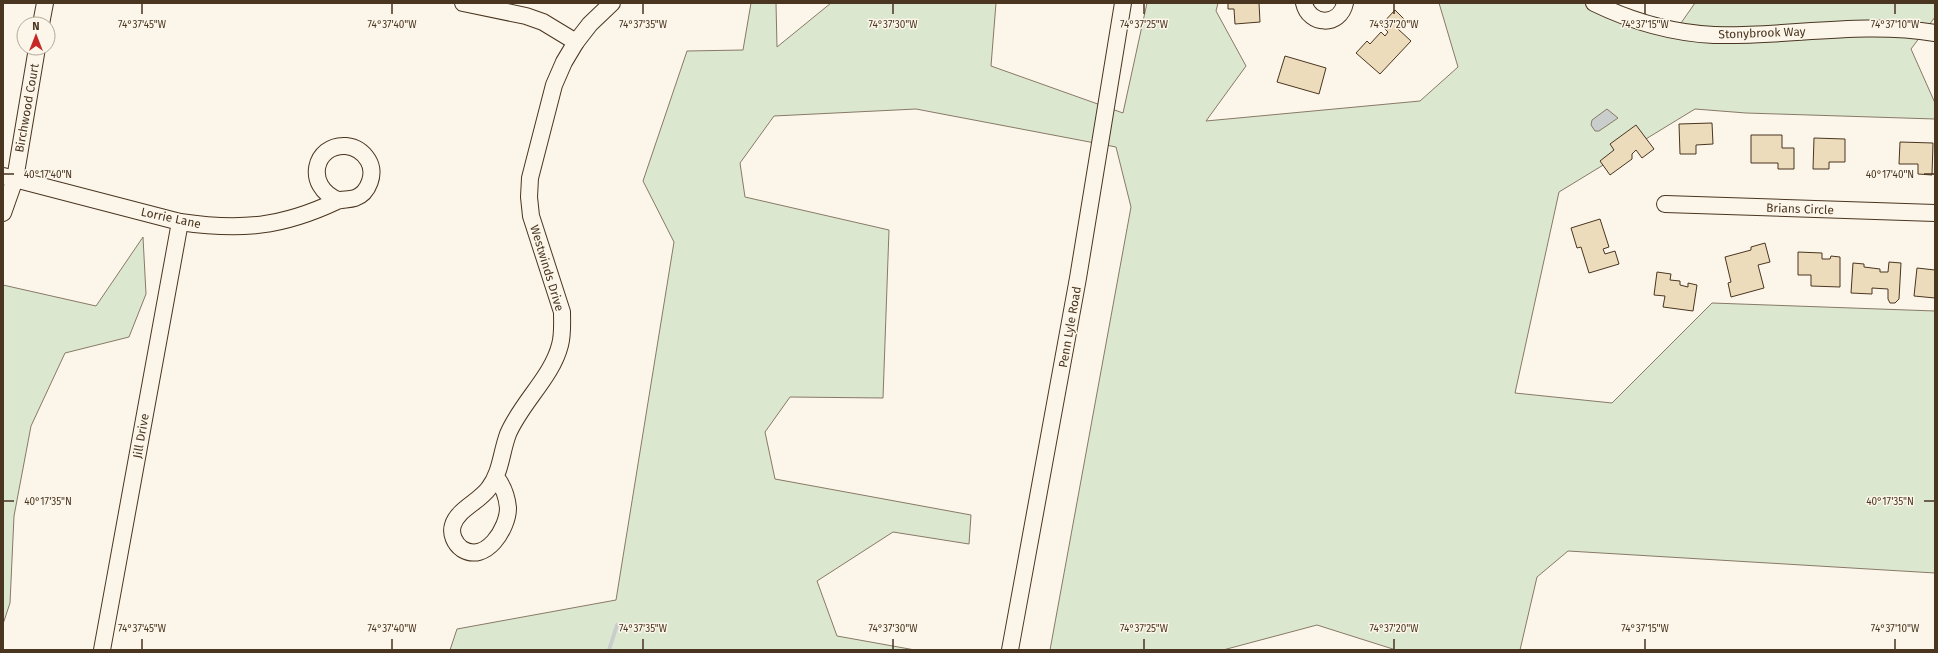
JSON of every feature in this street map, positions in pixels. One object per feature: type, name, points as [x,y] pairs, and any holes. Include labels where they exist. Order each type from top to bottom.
[{"type":"street","points":[[43,16],[45,3]]},
{"type":"street","points":[[464,3],[526,16],[543,22],[576,42]]},
{"type":"street","name":"Westwinds Drive","points":[[496,477],[506,495],[508,509],[506,522],[501,534],[494,542],[481,551],[469,552],[462,549],[456,543],[452,535],[456,518],[488,490],[496,477],[508,436],[516,417],[554,362],[560,346],[563,329],[562,312],[531,216],[528,197],[530,178],[554,85],[564,62],[576,42],[590,24],[612,3]]},
{"type":"street","name":"Penn Lyle Road","points":[[1010,650],[1078,278],[1123,3]]},
{"type":"street","points":[[1304,3],[1310,16],[1316,20],[1327,21],[1340,14],[1344,3]]},
{"type":"street","name":"Stonybrook Way","points":[[1594,3],[1614,13],[1647,24],[1677,31],[1712,35],[1879,27],[1935,33]]},
{"type":"street","name":"Birchwood Court","points":[[3,213],[9,177],[35,56]]},
{"type":"street","name":"Lorrie Lane","points":[[9,177],[180,222],[210,227],[239,227],[272,224],[296,218],[324,208],[338,200]]},
{"type":"street","name":"Brians Circle","points":[[1665,204],[1935,213]]},
{"type":"street","name":"Jill Drive","points":[[102,650],[180,222]]},
{"type":"green space","points":[[751,3],[776,3],[777,47],[831,3],[996,3],[991,66],[1123,113],[1147,3],[1218,3],[1216,11],[1246,66],[1206,121],[1420,101],[1458,67],[1439,3],[1593,3],[1674,33],[1695,3],[1935,3],[1935,17],[1911,49],[1935,103],[1935,119],[1746,113],[1695,109],[1559,192],[1515,393],[1612,403],[1712,303],[1935,311],[1935,573],[1568,551],[1537,577],[1520,650],[1396,650],[1317,625],[1223,650],[1050,650],[1131,207],[1116,147],[916,109],[774,116],[740,163],[745,197],[889,230],[883,398],[790,397],[765,432],[775,479],[971,515],[969,544],[893,532],[817,581],[837,636],[915,650],[450,650],[457,629],[616,600],[674,242],[643,181],[687,51],[743,50]]},
{"type":"green space","points":[[143,237],[146,294],[129,337],[65,353],[31,426],[14,516],[10,603],[3,624],[3,285],[96,306]]},
{"type":"shaded area","points":[[1607,109],[1618,118],[1599,131],[1595,131],[1591,125],[1592,120]]},
{"type":"building","points":[[1228,3],[1259,3],[1260,22],[1235,24],[1234,9],[1228,9]]},
{"type":"building","points":[[1395,10],[1406,21],[1398,29],[1411,41],[1380,74],[1356,53],[1367,41],[1370,44],[1381,32],[1385,36],[1388,32],[1381,25]]},
{"type":"building","points":[[1285,56],[1326,68],[1319,94],[1277,82]]},
{"type":"building","points":[[1712,123],[1713,144],[1696,145],[1696,154],[1680,154],[1679,124]]},
{"type":"building","points":[[1636,125],[1654,149],[1642,158],[1636,150],[1632,154],[1632,159],[1610,175],[1600,161],[1614,150],[1610,144]]},
{"type":"building","points":[[1751,135],[1782,135],[1782,148],[1794,148],[1794,169],[1778,169],[1778,163],[1751,163]]},
{"type":"building","points":[[1814,138],[1845,139],[1845,162],[1829,162],[1829,169],[1813,169]]},
{"type":"building","points":[[1900,142],[1933,143],[1932,175],[1918,174],[1918,164],[1899,164]]},
{"type":"building","points":[[1600,219],[1609,247],[1603,249],[1605,254],[1615,251],[1619,264],[1589,273],[1581,247],[1577,248],[1571,228]]},
{"type":"building","points":[[1765,243],[1770,262],[1758,265],[1764,288],[1731,297],[1728,283],[1731,282],[1725,257],[1751,250],[1751,247]]},
{"type":"building","points":[[1798,252],[1822,253],[1822,259],[1830,259],[1831,256],[1840,257],[1840,287],[1811,286],[1811,275],[1798,275]]},
{"type":"building","points":[[1889,262],[1901,263],[1899,299],[1895,303],[1890,303],[1888,299],[1888,289],[1872,288],[1872,294],[1851,293],[1853,263],[1864,264],[1864,267],[1880,269],[1880,272],[1888,272]]},
{"type":"building","points":[[1917,268],[1935,270],[1935,298],[1914,296]]},
{"type":"building","points":[[1657,272],[1671,274],[1670,280],[1680,281],[1680,285],[1688,287],[1688,283],[1697,285],[1693,311],[1663,307],[1665,296],[1654,295]]},
{"type":"waterway","points":[[609,650],[617,625]]}]
